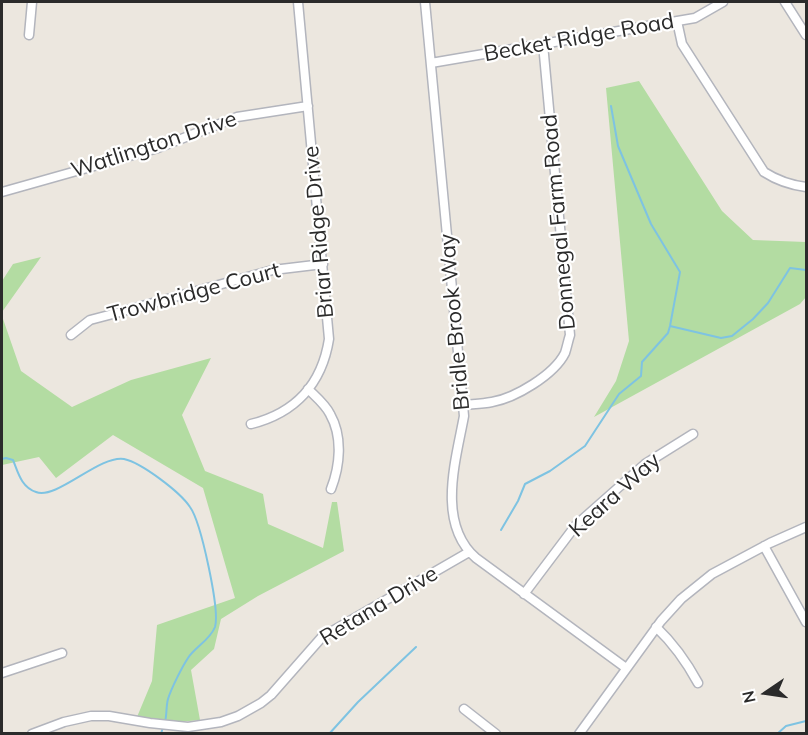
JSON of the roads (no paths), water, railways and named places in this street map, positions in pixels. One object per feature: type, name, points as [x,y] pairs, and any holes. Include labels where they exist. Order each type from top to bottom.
[{"type":"street","points":[[29,35],[32,2]]},
{"type":"street","name":"Briar Ridge Drive","points":[[251,424],[276,416],[300,399],[319,373],[329,339],[298,2]]},
{"type":"street","name":"Bridle Brook Way","points":[[425,2],[464,416],[454,461],[452,493],[453,514],[459,534],[469,552],[626,668]]},
{"type":"street","name":"Becket Ridge Road","points":[[431,63],[695,18],[723,2]]},
{"type":"street","points":[[785,2],[807,34]]},
{"type":"street","points":[[677,21],[682,44],[764,172],[777,181],[807,187]]},
{"type":"street","name":"Donnegal Farm Road","points":[[463,405],[493,402],[505,398],[546,376],[565,353],[570,335],[543,44]]},
{"type":"street","name":"Watlington Drive","points":[[2,192],[158,148],[237,117],[308,106]]},
{"type":"street","name":"Trowbridge Court","points":[[71,335],[83,325],[109,315],[273,270],[323,264]]},
{"type":"street","points":[[308,389],[330,414],[335,430],[339,461],[338,472],[331,489]]},
{"type":"street","name":"Keara Way","points":[[524,594],[576,525],[645,464],[693,434]]},
{"type":"street","points":[[579,734],[671,608],[702,580],[764,546],[807,527]]},
{"type":"street","points":[[764,546],[807,622]]},
{"type":"street","name":"Retana Drive","points":[[32,734],[64,722],[91,716],[110,716],[188,727],[221,722],[249,711],[271,695],[322,637],[469,552]]},
{"type":"street","points":[[656,627],[685,659],[698,682]]},
{"type":"street","points":[[2,673],[62,653]]},
{"type":"street","points":[[464,709],[496,734]]},
{"type":"waterway","points":[[501,530],[525,484],[550,471],[585,446],[619,394],[641,376],[642,362],[668,333],[670,326],[680,272],[651,224],[618,146],[611,106]]},
{"type":"waterway","points":[[670,326],[721,338],[732,336],[768,303],[790,268],[806,270]]},
{"type":"waterway","points":[[2,459],[13,460],[27,487],[36,492],[45,493],[103,464],[124,459],[160,479],[190,507],[199,530],[208,566],[215,603],[215,627],[210,636],[191,654],[180,672],[168,699],[165,722]]},
{"type":"waterway","points":[[329,734],[358,702],[416,647]]},
{"type":"waterway","points":[[777,734],[786,726],[806,721]]},
{"type":"waterway","points":[[161,734],[163,727]]}]
